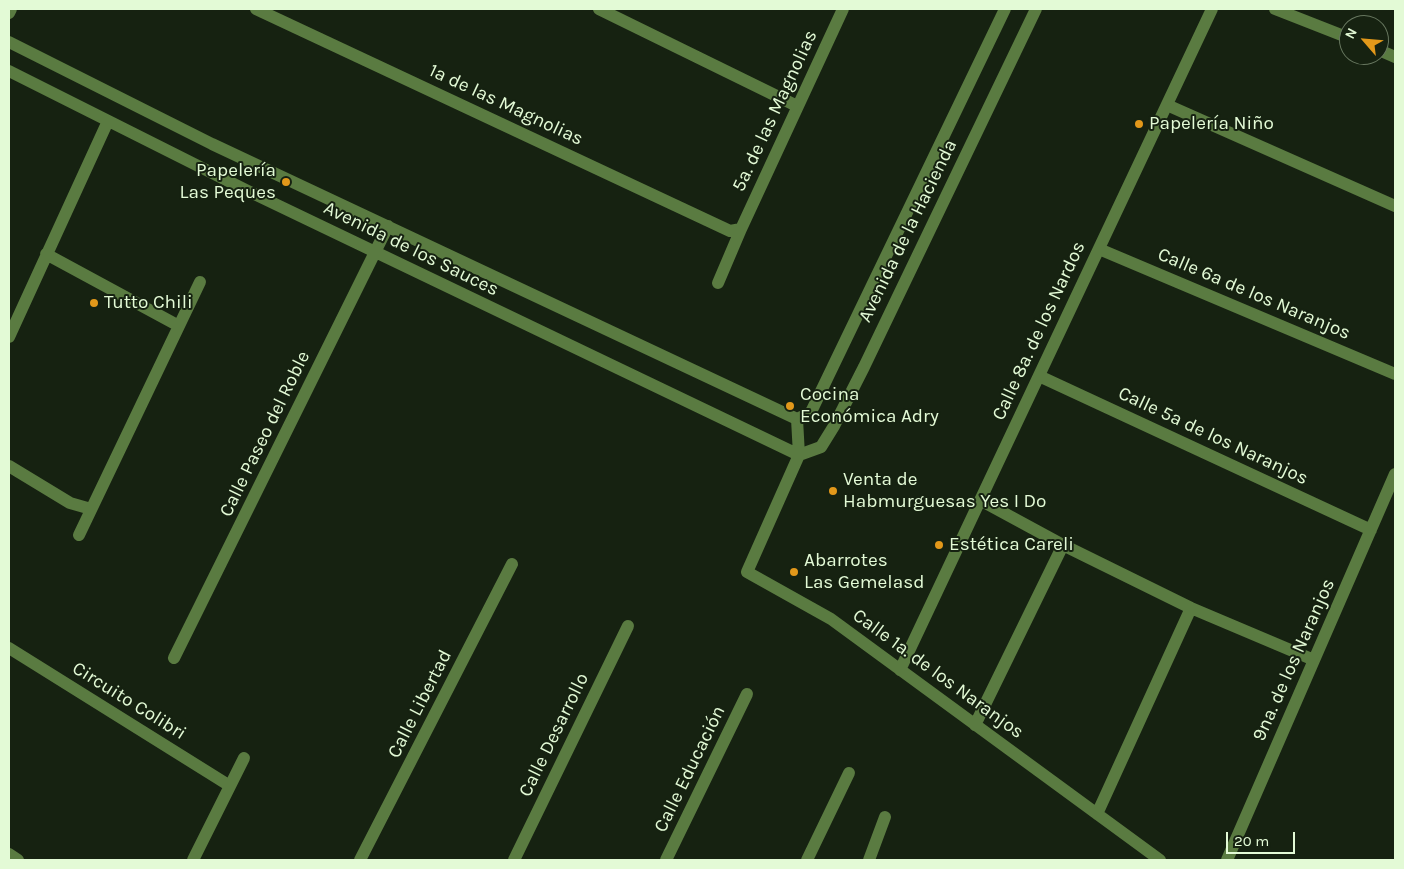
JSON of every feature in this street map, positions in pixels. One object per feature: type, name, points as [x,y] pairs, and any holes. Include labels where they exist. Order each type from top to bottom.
[{"type":"street","points":[[9,13],[11,9]]},
{"type":"street","name":"1a de las Magnolias","points":[[256,9],[730,230],[740,229]]},
{"type":"street","points":[[599,9],[798,106]]},
{"type":"street","name":"5a. de las Magnolias","points":[[718,283],[740,229],[843,9]]},
{"type":"street","name":"Avenida de la Hacienda","points":[[797,419],[811,412],[1005,9]]},
{"type":"street","name":"Avenida de la Hacienda","points":[[799,455],[821,447],[834,426],[1036,9]]},
{"type":"street","name":"Calle 8a. de los Nardos","points":[[900,670],[1212,9]]},
{"type":"street","points":[[1275,9],[1339,34]]},
{"type":"street","name":"Avenida de los Sauces","points":[[9,42],[212,144],[797,419]]},
{"type":"street","name":"Avenida de los Sauces","points":[[9,71],[375,253],[799,455]]},
{"type":"street","points":[[1167,104],[1395,206]]},
{"type":"street","points":[[9,336],[108,121]]},
{"type":"street","name":"Calle Paseo del Roble","points":[[174,658],[388,226]]},
{"type":"street","name":"Calle 6a de los Naranjos","points":[[1099,249],[1395,374]]},
{"type":"street","points":[[46,254],[179,326]]},
{"type":"street","points":[[79,534],[200,282]]},
{"type":"street","name":"Calle 5a de los Naranjos","points":[[1039,376],[1371,530]]},
{"type":"street","name":"Calle 1a. de los Naranjos","points":[[797,419],[799,455],[747,572],[831,619],[1160,860]]},
{"type":"street","points":[[9,466],[70,503],[91,509]]},
{"type":"street","name":"9na. de los Naranjos","points":[[1227,860],[1395,474]]},
{"type":"street","points":[[980,500],[1063,545],[1191,608],[1314,660]]},
{"type":"street","points":[[976,725],[1063,545]]},
{"type":"street","name":"Calle Libertad","points":[[360,860],[512,564]]},
{"type":"street","points":[[1097,814],[1191,608]]},
{"type":"street","name":"Calle Desarrollo","points":[[514,860],[628,626]]},
{"type":"street","name":"Circuito Colibri","points":[[9,648],[230,786]]},
{"type":"street","name":"Calle Educación","points":[[666,860],[747,694]]},
{"type":"street","points":[[193,860],[244,758]]},
{"type":"street","points":[[807,860],[849,773]]},
{"type":"street","points":[[869,860],[885,817]]},
{"type":"street","points":[[9,854],[18,860]]},
{"type":"place","name":"Papelería Niño","points":[[1139,124]]},
{"type":"place","name":"Papelería Las Peques","points":[[286,182]]},
{"type":"place","name":"Tutto Chili","points":[[94,303]]},
{"type":"place","name":"Cocina Económica Adry","points":[[790,406]]},
{"type":"place","name":"Venta de Habmurguesas Yes I Do","points":[[833,491]]},
{"type":"place","name":"Estética Careli","points":[[939,545]]},
{"type":"place","name":"Abarrotes Las Gemelasd","points":[[794,572]]}]
